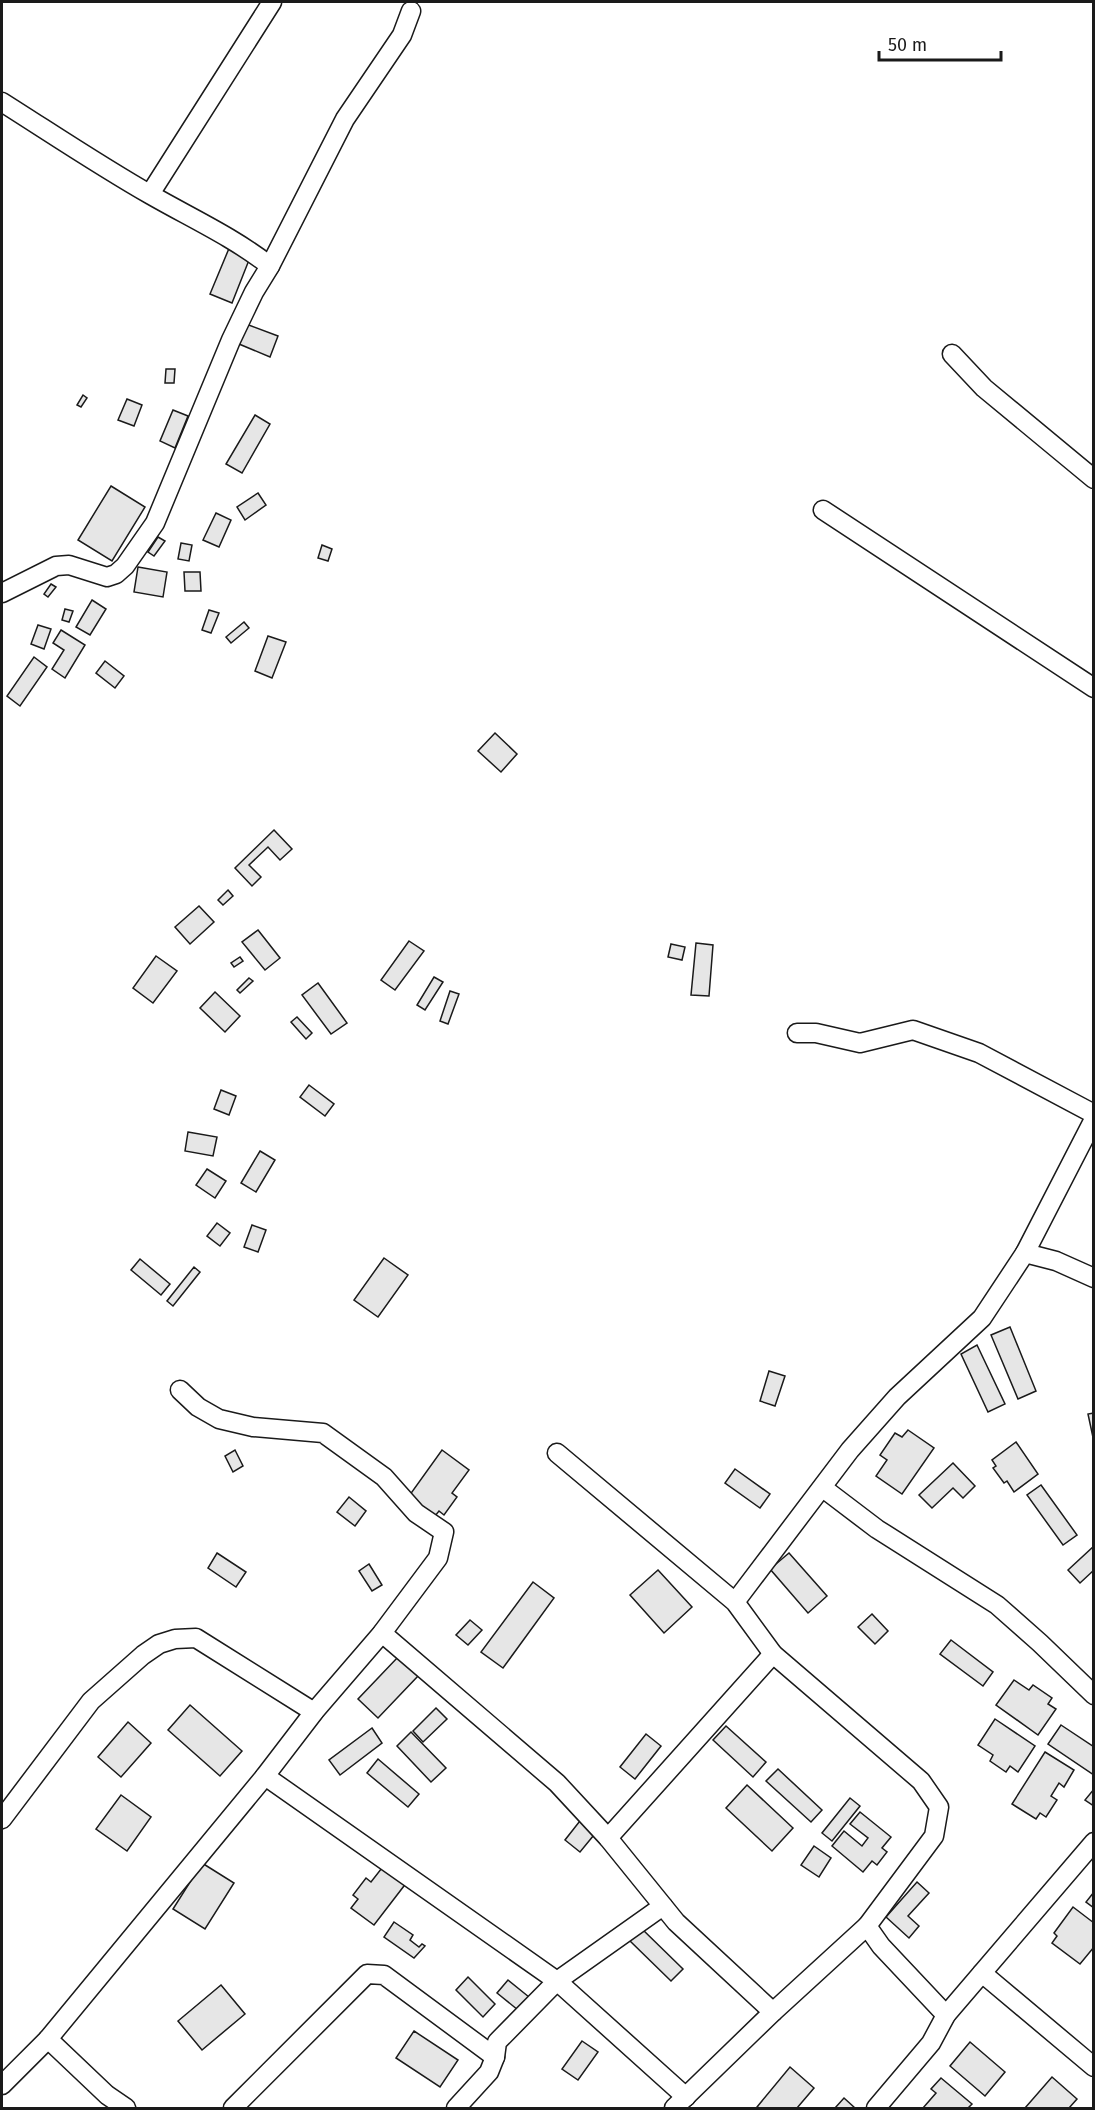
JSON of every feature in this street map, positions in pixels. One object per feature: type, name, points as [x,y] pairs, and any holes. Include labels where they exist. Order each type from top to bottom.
[{"type":"street","points":[[150,194],[272,2]]},
{"type":"street","points":[[2,593],[56,566],[69,565],[85,572],[107,577],[116,574],[125,566],[155,523],[231,340],[254,292],[283,245],[345,119],[402,35],[411,11]]},
{"type":"street","points":[[2,102],[150,194],[251,251],[270,266]]},
{"type":"street","points":[[952,354],[984,388],[1094,479]]},
{"type":"street","points":[[823,510],[1094,688]]},
{"type":"street","points":[[797,1033],[816,1033],[860,1043],[913,1030],[979,1053],[1094,1114]]},
{"type":"street","points":[[735,1602],[850,1450],[897,1397],[982,1318],[1025,1253],[1094,1119]]},
{"type":"street","points":[[1025,1253],[1056,1261],[1094,1278]]},
{"type":"street","points":[[2,2085],[48,2039],[265,1776],[314,1712],[382,1633],[438,1558],[444,1532],[416,1514],[384,1477],[323,1433],[253,1427],[219,1419],[198,1407],[180,1390]]},
{"type":"street","points":[[265,1776],[557,1981],[680,2103],[773,2012],[867,1926],[934,1836],[939,1807],[921,1781],[773,1654],[735,1602],[557,1453]]},
{"type":"street","points":[[823,1488],[877,1529],[997,1605],[1094,1695]]},
{"type":"street","points":[[382,1633],[556,1783],[608,1838],[676,1922],[773,2012]]},
{"type":"street","points":[[2,1819],[91,1701],[143,1655],[159,1644],[175,1639],[196,1638],[314,1712]]},
{"type":"street","points":[[608,1838],[773,1654]]},
{"type":"street","points":[[876,2109],[931,2043],[946,2015],[1094,1842]]},
{"type":"street","points":[[456,2109],[489,2072],[495,2057],[497,2042],[557,1981],[663,1906]]},
{"type":"street","points":[[867,1926],[881,1946],[946,2015]]},
{"type":"street","points":[[982,1973],[1094,2067]]},
{"type":"street","points":[[233,2109],[367,1974],[384,1975],[495,2057]]},
{"type":"street","points":[[48,2039],[107,2095],[126,2109]]},
{"type":"building","points":[[230,246],[251,255],[232,303],[210,294]]},
{"type":"building","points":[[246,324],[278,336],[270,357],[239,344]]},
{"type":"building","points":[[166,369],[175,369],[174,383],[165,383]]},
{"type":"building","points":[[83,395],[87,398],[81,407],[77,405]]},
{"type":"building","points":[[127,399],[142,405],[134,426],[118,420]]},
{"type":"building","points":[[173,410],[188,416],[175,448],[160,441]]},
{"type":"building","points":[[255,415],[270,424],[242,473],[226,464]]},
{"type":"building","points":[[111,486],[145,507],[112,561],[78,540]]},
{"type":"building","points":[[258,493],[266,505],[245,520],[237,507]]},
{"type":"building","points":[[216,513],[231,520],[219,547],[203,540]]},
{"type":"building","points":[[158,537],[165,541],[154,556],[148,552]]},
{"type":"building","points":[[181,543],[192,545],[189,561],[178,559]]},
{"type":"building","points":[[322,545],[332,549],[328,561],[318,558]]},
{"type":"building","points":[[138,567],[167,572],[163,597],[134,592]]},
{"type":"building","points":[[184,572],[200,572],[201,591],[185,591]]},
{"type":"building","points":[[51,584],[56,587],[48,597],[44,594]]},
{"type":"building","points":[[92,600],[106,609],[90,635],[76,627]]},
{"type":"building","points":[[65,609],[73,611],[69,622],[62,620]]},
{"type":"building","points":[[209,610],[219,613],[211,633],[202,630]]},
{"type":"building","points":[[244,622],[249,628],[231,643],[226,637]]},
{"type":"building","points":[[38,625],[51,629],[44,649],[31,644]]},
{"type":"building","points":[[61,630],[85,645],[65,678],[52,669],[64,650],[53,643]]},
{"type":"building","points":[[268,636],[286,642],[272,678],[255,671]]},
{"type":"building","points":[[34,657],[47,667],[20,706],[7,696]]},
{"type":"building","points":[[105,661],[124,676],[115,688],[96,673]]},
{"type":"building","points":[[495,733],[517,754],[501,772],[478,751]]},
{"type":"building","points":[[274,830],[292,849],[280,860],[268,847],[249,865],[261,877],[252,886],[235,868]]},
{"type":"building","points":[[228,890],[233,896],[223,905],[218,900]]},
{"type":"building","points":[[199,906],[214,922],[190,944],[175,927]]},
{"type":"building","points":[[258,930],[280,958],[265,970],[242,942]]},
{"type":"building","points":[[409,941],[424,951],[395,990],[381,980]]},
{"type":"building","points":[[696,943],[713,945],[709,996],[691,995]]},
{"type":"building","points":[[671,944],[685,947],[682,960],[668,957]]},
{"type":"building","points":[[156,956],[177,971],[153,1003],[133,988]]},
{"type":"building","points":[[240,957],[243,961],[234,967],[231,963]]},
{"type":"building","points":[[434,977],[443,982],[425,1010],[417,1005]]},
{"type":"building","points":[[249,978],[253,981],[240,993],[237,990]]},
{"type":"building","points":[[318,983],[347,1023],[331,1034],[302,995]]},
{"type":"building","points":[[450,991],[459,994],[448,1024],[440,1021]]},
{"type":"building","points":[[215,992],[240,1016],[225,1032],[200,1008]]},
{"type":"building","points":[[297,1017],[312,1033],[306,1039],[291,1022]]},
{"type":"building","points":[[309,1085],[334,1104],[325,1116],[300,1097]]},
{"type":"building","points":[[221,1090],[236,1096],[229,1115],[214,1109]]},
{"type":"building","points":[[188,1132],[217,1137],[213,1156],[185,1151]]},
{"type":"building","points":[[260,1151],[275,1160],[256,1192],[241,1183]]},
{"type":"building","points":[[207,1169],[226,1181],[215,1198],[196,1185]]},
{"type":"building","points":[[217,1223],[230,1233],[220,1246],[207,1236]]},
{"type":"building","points":[[252,1225],[266,1230],[258,1252],[244,1247]]},
{"type":"building","points":[[384,1258],[408,1275],[378,1317],[354,1300]]},
{"type":"building","points":[[140,1259],[170,1284],[161,1295],[131,1270]]},
{"type":"building","points":[[194,1267],[200,1272],[173,1306],[167,1301]]},
{"type":"building","points":[[1010,1327],[1036,1391],[1018,1399],[991,1335]]},
{"type":"building","points":[[977,1345],[1005,1404],[988,1412],[961,1354]]},
{"type":"building","points":[[769,1371],[785,1376],[775,1406],[760,1401]]},
{"type":"building","points":[[1094,1413],[1094,1442],[1088,1414]]},
{"type":"building","points":[[908,1430],[934,1448],[902,1494],[876,1476],[887,1460],[880,1455],[895,1433],[902,1437]]},
{"type":"building","points":[[1016,1442],[1038,1474],[1014,1492],[1007,1481],[1004,1483],[993,1468],[996,1466],[992,1460]]},
{"type":"building","points":[[235,1450],[243,1466],[233,1472],[225,1456]]},
{"type":"building","points":[[442,1450],[469,1470],[452,1493],[457,1497],[444,1515],[439,1511],[435,1516],[409,1496]]},
{"type":"building","points":[[953,1463],[975,1486],[963,1498],[953,1488],[932,1508],[919,1495]]},
{"type":"building","points":[[735,1469],[770,1494],[760,1508],[725,1483]]},
{"type":"building","points":[[1041,1485],[1077,1535],[1063,1545],[1027,1495]]},
{"type":"building","points":[[349,1497],[366,1511],[355,1526],[337,1512]]},
{"type":"building","points":[[1094,1546],[1094,1570],[1080,1583],[1068,1570]]},
{"type":"building","points":[[217,1553],[246,1572],[236,1587],[208,1568]]},
{"type":"building","points":[[789,1553],[827,1596],[808,1613],[770,1569]]},
{"type":"building","points":[[369,1564],[382,1585],[372,1591],[359,1571]]},
{"type":"building","points":[[658,1570],[692,1607],[664,1633],[630,1595]]},
{"type":"building","points":[[533,1582],[554,1598],[503,1668],[481,1652]]},
{"type":"building","points":[[872,1614],[888,1631],[875,1644],[858,1627]]},
{"type":"building","points":[[470,1620],[482,1630],[468,1645],[456,1635]]},
{"type":"building","points":[[951,1640],[993,1672],[983,1686],[940,1654]]},
{"type":"building","points":[[398,1657],[418,1676],[378,1718],[358,1699]]},
{"type":"building","points":[[1014,1680],[1029,1690],[1033,1685],[1052,1698],[1048,1704],[1056,1709],[1038,1735],[996,1705]]},
{"type":"building","points":[[190,1705],[242,1751],[220,1776],[168,1730]]},
{"type":"building","points":[[436,1708],[447,1719],[423,1742],[413,1731]]},
{"type":"building","points":[[995,1719],[1035,1746],[1018,1772],[1010,1766],[1006,1772],[990,1761],[993,1755],[978,1745]]},
{"type":"building","points":[[128,1722],[151,1743],[121,1777],[98,1757]]},
{"type":"building","points":[[1061,1725],[1094,1747],[1094,1775],[1048,1744]]},
{"type":"building","points":[[726,1726],[766,1762],[753,1777],[713,1740]]},
{"type":"building","points":[[372,1728],[382,1743],[340,1775],[329,1760]]},
{"type":"building","points":[[411,1732],[446,1768],[431,1782],[397,1746]]},
{"type":"building","points":[[646,1734],[661,1746],[635,1779],[620,1767]]},
{"type":"building","points":[[1045,1752],[1074,1770],[1064,1787],[1059,1783],[1051,1796],[1057,1800],[1046,1817],[1040,1813],[1036,1819],[1012,1804]]},
{"type":"building","points":[[378,1759],[419,1794],[408,1807],[367,1773]]},
{"type":"building","points":[[778,1769],[822,1810],[811,1822],[766,1781]]},
{"type":"building","points":[[747,1785],[793,1828],[772,1851],[726,1808]]},
{"type":"building","points":[[1094,1789],[1094,1806],[1085,1800]]},
{"type":"building","points":[[121,1795],[151,1817],[127,1851],[96,1829]]},
{"type":"building","points":[[850,1798],[860,1806],[832,1841],[822,1833]]},
{"type":"building","points":[[860,1812],[891,1837],[882,1848],[887,1852],[877,1865],[872,1861],[863,1872],[832,1846],[844,1831],[862,1846],[868,1838],[850,1824]]},
{"type":"building","points":[[583,1817],[598,1830],[580,1852],[565,1840]]},
{"type":"building","points":[[814,1846],[831,1858],[819,1877],[801,1865]]},
{"type":"building","points":[[202,1863],[234,1883],[205,1929],[173,1909]]},
{"type":"building","points":[[385,1864],[407,1882],[374,1925],[351,1908],[358,1899],[353,1895],[366,1878],[371,1882]]},
{"type":"building","points":[[917,1882],[929,1893],[908,1916],[919,1926],[909,1938],[886,1917]]},
{"type":"building","points":[[1094,1892],[1094,1908],[1086,1902]]},
{"type":"building","points":[[1073,1907],[1094,1923],[1094,1947],[1080,1964],[1052,1943],[1057,1936],[1054,1933]]},
{"type":"building","points":[[394,1922],[413,1935],[410,1940],[419,1947],[422,1944],[425,1946],[414,1958],[384,1937]]},
{"type":"building","points":[[641,1928],[683,1969],[671,1981],[629,1940]]},
{"type":"building","points":[[468,1977],[495,2004],[483,2017],[456,1990]]},
{"type":"building","points":[[508,1980],[529,1997],[518,2010],[497,1993]]},
{"type":"building","points":[[221,1985],[245,2014],[202,2050],[178,2021]]},
{"type":"building","points":[[414,2031],[458,2060],[440,2087],[396,2058]]},
{"type":"building","points":[[582,2041],[598,2052],[578,2080],[562,2069]]},
{"type":"building","points":[[970,2042],[1005,2072],[985,2096],[950,2066]]},
{"type":"building","points":[[790,2067],[814,2088],[797,2108],[757,2107]]},
{"type":"building","points":[[1052,2077],[1077,2099],[1069,2108],[1025,2108]]},
{"type":"building","points":[[941,2078],[972,2104],[968,2108],[923,2108],[936,2093],[931,2089]]},
{"type":"building","points":[[844,2098],[855,2108],[835,2108]]}]
